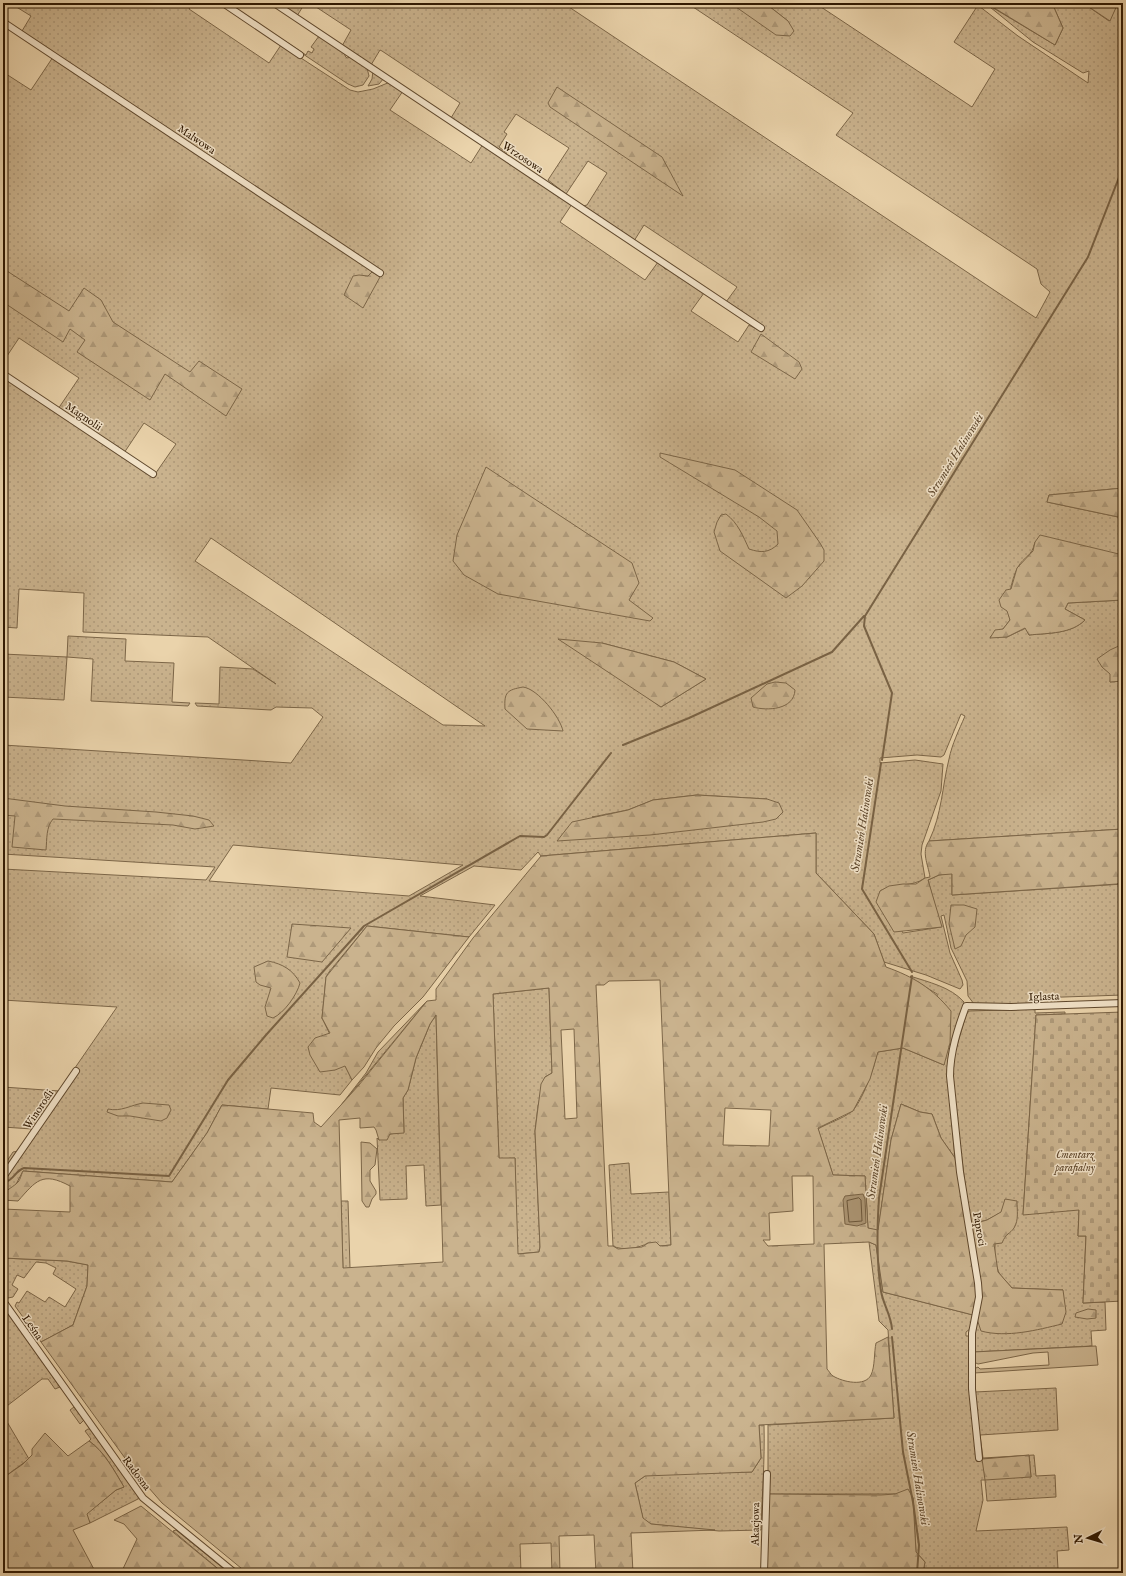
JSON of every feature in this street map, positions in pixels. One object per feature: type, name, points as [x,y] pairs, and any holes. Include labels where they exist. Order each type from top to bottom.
[{"type":"street","points":[[223,3],[300,55]]},
{"type":"street","name":"Wrzosowa","points":[[274,3],[761,328]]},
{"type":"street","name":"Malwowa","points":[[3,22],[380,273]]},
{"type":"street","name":"Magnolii","points":[[3,374],[153,474]]},
{"type":"street","name":"Iglasta","points":[[966,1006],[1011,1007],[1123,1004]]},
{"type":"street","name":"Paproci","points":[[966,1006],[955,1042],[950,1066],[950,1076],[960,1172],[978,1283],[979,1297],[972,1334],[972,1389],[979,1458]]},
{"type":"street","name":"Winorośli","points":[[3,1177],[76,1071]]},
{"type":"street","name":"Leśna","points":[[3,1301],[48,1364]]},
{"type":"street","name":"Radosna","points":[[48,1364],[130,1481],[144,1498],[235,1573]]},
{"type":"street","name":"Akacjowa","points":[[764,1573],[767,1474]]},
{"type":"green space","points":[[10,3],[193,3],[189,9],[269,63],[281,45],[350,90],[358,92],[373,89],[390,82],[403,91],[390,110],[471,163],[483,144],[572,204],[560,222],[645,280],[658,262],[665,269],[672,271],[704,293],[691,311],[738,342],[749,325],[760,331],[763,327],[726,302],[737,287],[644,225],[634,241],[583,206],[587,205],[607,173],[588,161],[566,194],[548,180],[569,148],[516,114],[504,132],[507,134],[499,147],[507,153],[505,154],[451,118],[460,103],[382,51],[380,50],[371,65],[342,46],[351,30],[310,3],[563,3],[1036,318],[1050,292],[1041,284],[1037,269],[836,135],[853,113],[687,3],[736,3],[736,7],[788,21],[765,3],[815,3],[972,107],[995,69],[954,42],[978,5],[1018,36],[1088,83],[1089,71],[1083,73],[1033,42],[985,3],[1055,45],[1063,28],[1052,3],[1083,3],[1109,21],[1118,3],[1123,3],[1123,488],[1049,495],[1047,502],[1123,518],[1123,556],[1035,542],[1030,554],[1020,563],[1015,572],[1009,601],[1010,620],[1003,629],[990,637],[1007,637],[1026,628],[1029,635],[1066,630],[1079,625],[1085,620],[1065,609],[1068,603],[1123,600],[1123,644],[1099,658],[1102,667],[1111,674],[1110,682],[1123,681],[1123,829],[929,841],[937,821],[950,753],[965,716],[961,714],[944,755],[941,757],[917,755],[880,758],[880,763],[915,760],[943,764],[941,791],[922,845],[921,854],[925,878],[914,883],[886,888],[880,891],[903,933],[941,927],[928,880],[939,875],[952,873],[952,895],[1123,884],[1123,995],[1034,998],[1034,1004],[974,1004],[968,996],[967,981],[951,948],[944,915],[941,916],[950,953],[962,980],[963,985],[960,989],[926,975],[884,962],[874,934],[816,873],[816,833],[541,856],[538,852],[521,870],[474,866],[420,896],[495,905],[469,937],[367,926],[329,972],[326,977],[322,1018],[352,1080],[340,1095],[271,1088],[268,1109],[222,1105],[207,1133],[172,1182],[23,1171],[13,1190],[3,1189],[3,1181],[10,1169],[3,1173],[3,1167],[13,1152],[18,1151],[32,1129],[3,1127],[3,1087],[59,1091],[117,1007],[3,1000],[3,869],[206,880],[215,867],[3,854],[3,745],[291,763],[323,717],[312,708],[276,707],[271,710],[197,706],[195,703],[219,704],[220,667],[253,669],[276,684],[208,637],[83,632],[84,593],[19,589],[17,628],[3,627],[3,377],[153,477],[176,444],[144,423],[124,453],[58,409],[79,378],[19,338],[3,362],[3,72],[31,90],[55,54],[22,31],[31,16]],"holes":[[[211,538],[485,726],[443,725],[195,561]],[[602,643],[674,662],[706,679],[661,707],[644,695]],[[697,795],[767,799],[592,817],[628,810],[653,800]],[[233,845],[463,865],[409,896],[209,881]]]},
{"type":"green space","points":[[278,3],[305,3],[297,16]]},
{"type":"green space","points":[[736,3],[765,3],[788,21],[794,31],[790,36],[776,35],[736,7]]},
{"type":"green space","points":[[986,3],[1052,3],[1063,28],[1055,45]]},
{"type":"green space","points":[[1083,3],[1118,3],[1110,21]]},
{"type":"green space","points":[[319,36],[345,53],[347,58],[351,57],[367,68],[369,76],[363,85],[355,87],[348,84],[285,41],[306,55],[308,51],[312,53],[314,49],[311,47]]},
{"type":"green space","points":[[373,71],[384,78],[379,84],[368,86],[372,79]]},
{"type":"green space","points":[[557,87],[662,157],[683,196],[550,107],[548,103]]},
{"type":"green space","points":[[7,271],[69,311],[84,288],[101,300],[113,322],[190,372],[199,361],[242,389],[226,416],[165,374],[150,400],[77,352],[85,340],[70,329],[63,342],[3,302],[3,277]]},
{"type":"green space","points":[[372,272],[380,277],[363,308],[344,295],[353,276],[368,276]]},
{"type":"green space","points":[[761,334],[799,362],[802,369],[795,379],[751,352]]},
{"type":"green space","points":[[660,453],[735,470],[797,510],[824,550],[824,561],[802,586],[786,598],[720,551],[714,532],[721,515],[726,514],[737,526],[749,549],[761,552],[768,551],[778,544],[777,531],[759,517],[660,457]]},
{"type":"green space","points":[[486,467],[632,563],[639,583],[629,600],[653,618],[650,621],[498,594],[464,575],[453,561],[457,535]]},
{"type":"green space","points":[[1123,488],[1123,518],[1047,502],[1049,495]]},
{"type":"green space","points":[[1040,535],[1123,555],[1123,600],[1068,603],[1065,609],[1085,620],[1073,628],[1059,632],[1029,635],[1025,628],[1007,637],[990,638],[995,630],[1003,629],[1010,620],[1007,611],[1001,607],[999,600],[1006,590],[1011,589],[1017,568],[1033,551],[1035,542]]},
{"type":"green space","points":[[68,636],[126,639],[125,661],[174,663],[172,702],[190,703],[188,706],[91,701],[93,659],[67,657]]},
{"type":"green space","points":[[558,639],[602,643],[674,662],[706,679],[661,707]]},
{"type":"green space","points":[[1123,644],[1123,681],[1110,682],[1110,674],[1102,667],[1097,659],[1110,650]]},
{"type":"green space","points":[[3,654],[67,657],[64,700],[3,697]]},
{"type":"green space","points":[[775,682],[786,683],[795,690],[790,702],[779,708],[772,709],[753,707],[751,698],[767,684]]},
{"type":"green space","points":[[523,687],[535,693],[548,704],[558,718],[563,731],[527,729],[505,709],[506,695],[513,689]]},
{"type":"green space","points":[[697,795],[767,799],[779,803],[783,812],[776,819],[763,822],[650,835],[557,841],[572,822],[628,810],[653,800]]},
{"type":"green space","points":[[3,798],[65,806],[193,816],[209,820],[214,826],[195,829],[173,825],[53,819],[48,829],[46,850],[12,847],[15,816],[3,815]]},
{"type":"green space","points":[[1123,829],[1123,880],[1117,884],[952,895],[952,874],[939,875],[928,880],[942,927],[894,932],[876,902],[880,891],[889,886],[916,884],[925,878],[930,877],[925,854],[929,841]]},
{"type":"green space","points":[[816,833],[816,873],[874,934],[886,967],[922,984],[937,996],[951,1011],[950,1043],[944,1065],[903,1048],[878,1052],[870,1079],[853,1111],[818,1128],[833,1175],[865,1176],[868,1228],[878,1230],[891,1140],[901,1104],[920,1112],[932,1114],[941,1138],[955,1158],[966,1226],[987,1220],[1001,1212],[1005,1199],[1017,1201],[1016,1225],[1005,1237],[1002,1243],[994,1244],[998,1272],[1012,1288],[1063,1290],[1066,1312],[1062,1324],[1032,1331],[1001,1334],[981,1331],[977,1319],[973,1315],[883,1292],[876,1245],[869,1242],[824,1244],[827,1369],[832,1375],[842,1380],[859,1382],[868,1379],[871,1375],[874,1364],[876,1343],[888,1337],[894,1418],[759,1425],[761,1458],[752,1472],[645,1476],[635,1483],[643,1518],[651,1524],[715,1530],[631,1533],[633,1573],[596,1573],[594,1535],[559,1536],[560,1573],[552,1573],[551,1543],[520,1544],[521,1573],[247,1573],[162,1503],[135,1472],[41,1342],[73,1325],[87,1286],[88,1265],[67,1261],[3,1258],[3,1209],[70,1212],[70,1186],[53,1179],[46,1179],[40,1180],[18,1201],[3,1200],[4,1194],[18,1182],[23,1171],[172,1182],[207,1133],[222,1105],[313,1113],[314,1122],[321,1127],[359,1085],[427,1001],[436,1000],[436,989],[473,938],[541,856]],"holes":[[[660,980],[671,1245],[660,1246],[656,1242],[648,1243],[642,1247],[618,1249],[613,1246],[608,1246],[596,985],[604,985],[609,981]],[[549,988],[552,1073],[545,1077],[541,1084],[535,1131],[539,1252],[518,1254],[515,1158],[499,1158],[493,994]],[[436,1015],[443,1262],[343,1268],[339,1120],[360,1118],[360,1128],[374,1127],[379,1140],[387,1140],[390,1134],[404,1133],[403,1098],[408,1090],[416,1058],[430,1024]],[[574,1029],[577,1118],[565,1119],[561,1030]],[[725,1108],[771,1110],[769,1146],[723,1145]],[[792,1176],[813,1176],[814,1244],[768,1246],[763,1240],[770,1240],[769,1213],[793,1211]]]},
{"type":"green space","points":[[951,905],[964,905],[977,909],[975,927],[966,935],[961,946],[955,949],[949,924]]},
{"type":"green space","points":[[292,924],[351,928],[322,962],[287,957]]},
{"type":"green space","points":[[367,926],[469,937],[423,997],[394,1026],[376,1048],[364,1067],[352,1080],[345,1066],[335,1070],[320,1072],[310,1055],[308,1047],[315,1038],[330,1033],[322,1018],[326,977]]},
{"type":"green space","points":[[268,961],[287,968],[294,974],[300,983],[290,1003],[273,1018],[267,1016],[265,1007],[271,988],[260,985],[256,982],[254,967]]},
{"type":"green space","points":[[910,976],[953,992],[964,1002],[947,1070],[955,1158],[941,1138],[932,1114],[920,1112],[901,1104],[891,1140],[878,1231],[868,1228],[865,1176],[833,1175],[818,1129],[843,1117],[855,1108],[867,1084],[877,1052],[903,1048],[944,1065],[937,994]]},
{"type":"green space","points":[[549,988],[552,1073],[545,1077],[538,1106],[535,1131],[540,1247],[539,1252],[517,1254],[515,1158],[499,1159],[493,994]]},
{"type":"green space","points":[[427,1001],[338,1109],[366,1073],[378,1052]]},
{"type":"green space","points":[[1035,1009],[1035,1013],[1065,1012],[1065,1014],[1036,1015],[1023,1214],[1079,1209],[1078,1236],[1086,1236],[1083,1303],[1105,1302],[1106,1330],[1091,1331],[1092,1346],[973,1352],[977,1319],[1063,1290],[1012,1288],[1001,1275],[996,1264],[995,1249],[1002,1212],[987,1220],[970,1224],[952,1079],[953,1059],[966,1015],[969,1011]]},
{"type":"green space","name":"Cmentarz parafialny","points":[[1123,1012],[1123,1301],[1083,1303],[1086,1236],[1078,1236],[1079,1210],[1023,1215],[1036,1015]]},
{"type":"green space","points":[[436,1015],[441,1205],[426,1206],[424,1165],[406,1166],[407,1199],[380,1200],[377,1138],[379,1140],[390,1134],[404,1132],[403,1098],[408,1090],[416,1058],[430,1024]]},
{"type":"green space","points":[[143,1103],[169,1105],[171,1110],[167,1118],[161,1121],[130,1116],[118,1116],[107,1112],[108,1109],[122,1109]]},
{"type":"green space","points":[[361,1142],[370,1143],[377,1149],[375,1165],[370,1170],[370,1181],[376,1191],[376,1194],[369,1207],[366,1207],[362,1201]]},
{"type":"green space","points":[[629,1163],[631,1194],[669,1192],[671,1245],[660,1246],[648,1243],[626,1249],[613,1246],[609,1165]]},
{"type":"green space","points":[[341,1201],[348,1201],[350,1268],[343,1269]]},
{"type":"green space","points":[[869,1242],[876,1245],[883,1292],[973,1315],[970,1329],[966,1332],[966,1336],[970,1336],[975,1392],[1056,1388],[1058,1430],[980,1435],[983,1458],[1034,1455],[1036,1476],[1055,1475],[1056,1497],[987,1501],[985,1480],[981,1480],[983,1500],[976,1531],[1067,1527],[1069,1550],[1057,1551],[1058,1569],[1037,1571],[1037,1573],[923,1573],[925,1562],[916,1552],[913,1498],[895,1494],[768,1494],[768,1425],[894,1418],[888,1330],[879,1321]],"holes":[[[1029,1456],[1031,1477],[982,1459]]]},
{"type":"green space","points":[[3,1258],[67,1261],[88,1265],[87,1286],[73,1325],[41,1342],[15,1306],[17,1302],[19,1303],[27,1291],[45,1302],[49,1297],[65,1307],[76,1289],[53,1274],[56,1268],[46,1263],[36,1262],[24,1278],[17,1275],[12,1285],[18,1289],[13,1297],[8,1298],[3,1291]]},
{"type":"green space","points":[[3,1306],[60,1387],[55,1389],[48,1379],[42,1379],[3,1409]]},
{"type":"green space","points":[[1088,1309],[1096,1310],[1096,1318],[1087,1319],[1075,1317],[1076,1313]]},
{"type":"green space","points":[[1096,1346],[1098,1365],[974,1373],[974,1369],[978,1367],[980,1369],[1049,1365],[1048,1352],[1033,1353],[978,1364],[974,1362],[973,1352]]},
{"type":"green space","points":[[74,1407],[84,1420],[80,1424],[70,1410]]},
{"type":"green space","points":[[3,1415],[29,1459],[3,1478]]},
{"type":"green space","points":[[759,1425],[764,1425],[761,1530],[719,1531],[651,1524],[643,1519],[635,1483],[645,1476],[654,1474],[752,1472],[761,1458]]},
{"type":"green space","points":[[90,1429],[140,1498],[90,1523],[86,1514],[116,1490],[124,1487],[100,1450],[89,1441],[91,1439],[85,1431]]},
{"type":"green space","points":[[45,1433],[68,1456],[89,1441],[100,1450],[124,1487],[116,1490],[87,1514],[90,1523],[73,1530],[96,1573],[3,1573],[3,1478],[23,1464],[32,1455],[32,1449]]},
{"type":"green space","points":[[1029,1455],[1031,1477],[985,1480],[982,1459]]},
{"type":"green space","points":[[908,1489],[913,1498],[916,1552],[925,1562],[923,1573],[767,1573],[768,1494],[881,1495],[895,1494]]},
{"type":"green space","points":[[141,1506],[223,1573],[121,1573],[137,1539],[124,1524],[114,1520]]},
{"type":"green space","points":[[176,1530],[229,1573],[223,1573],[173,1531]]},
{"type":"water","points":[[863,1194],[865,1199],[866,1223],[857,1226],[845,1224],[843,1200],[845,1196]]},
{"type":"waterway","name":"Strumień Halinowski","points":[[882,760],[892,693],[864,626],[865,616],[1088,257],[1123,167]]},
{"type":"waterway","points":[[623,745],[689,718],[832,652],[864,616]]},
{"type":"waterway","points":[[5,1182],[24,1168],[169,1176],[228,1080],[266,1035],[364,926],[520,836],[544,837],[547,835],[611,753]]},
{"type":"waterway","name":"Strumień Halinowski","points":[[881,763],[862,889],[912,972]]},
{"type":"waterway","name":"Strumień Halinowski","points":[[892,1329],[882,1296],[879,1279],[877,1244],[878,1209],[912,976]]},
{"type":"waterway","name":"Strumień Halinowski","points":[[892,1337],[903,1452],[913,1502],[919,1545],[917,1573]]}]
